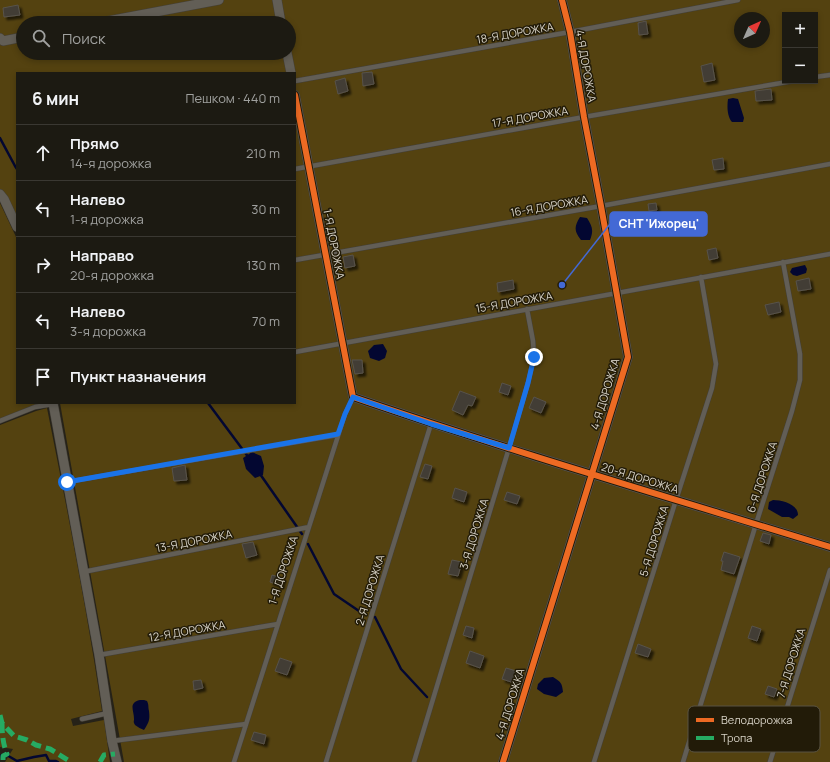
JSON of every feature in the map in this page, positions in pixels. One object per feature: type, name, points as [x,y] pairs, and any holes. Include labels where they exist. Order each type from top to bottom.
[{"type":"street","points":[[134,16],[219,0]]},
{"type":"street","points":[[277,0],[280,16]]},
{"type":"street","name":"4-Я ДОРОЖКА","points":[[503,762],[628,358],[570,32],[562,0]]},
{"type":"street","points":[[0,38],[3,41],[16,38]]},
{"type":"street","points":[[288,60],[291,72]]},
{"type":"street","name":"1-Я ДОРОЖКА","points":[[296,99],[353,397]]},
{"type":"street","points":[[0,194],[4,199],[16,225]]},
{"type":"street","name":"20-Я ДОРОЖКА","points":[[353,397],[431,424],[830,547]]},
{"type":"street","points":[[53,404],[99,655],[112,741],[117,762]]},
{"type":"lane","name":"18-Я ДОРОЖКА","points":[[296,81],[570,32],[738,0]]},
{"type":"lane","points":[[818,77],[830,75]]},
{"type":"lane","name":"17-Я ДОРОЖКА","points":[[296,169],[782,83]]},
{"type":"lane","name":"16-Я ДОРОЖКА","points":[[296,260],[830,164]]},
{"type":"lane","name":"15-Я ДОРОЖКА","points":[[296,352],[830,254]]},
{"type":"lane","name":"6-Я ДОРОЖКА","points":[[700,706],[792,411],[800,380],[800,354],[783,262]]},
{"type":"lane","name":"5-Я ДОРОЖКА","points":[[594,762],[712,388],[716,364],[701,277]]},
{"type":"lane","name":"3-Я ДОРОЖКА","points":[[414,762],[528,383],[534,357],[527,309]]},
{"type":"lane","name":"1-Я ДОРОЖКА","points":[[234,762],[307,527],[345,414],[353,397]]},
{"type":"lane","points":[[0,421],[35,407],[48,404]]},
{"type":"lane","name":"2-Я ДОРОЖКА","points":[[326,762],[431,424]]},
{"type":"lane","points":[[67,482],[338,434]]},
{"type":"lane","name":"13-Я ДОРОЖКА","points":[[83,572],[307,527]]},
{"type":"lane","name":"7-Я ДОРОЖКА","points":[[788,706],[830,570]]},
{"type":"lane","name":"12-Я ДОРОЖКА","points":[[99,655],[278,624]]},
{"type":"lane","points":[[82,719],[108,713]]},
{"type":"lane","points":[[112,741],[246,724]]},
{"type":"lane","name":"6-Я ДОРОЖКА","points":[[683,762],[688,746]]},
{"type":"lane","name":"7-Я ДОРОЖКА","points":[[770,762],[773,752]]},
{"type":"shaded area","points":[[0,0],[830,0],[830,762],[124,762],[60,404],[296,404],[296,72],[16,72],[16,217],[7,197],[0,189]]},
{"type":"shaded area","points":[[0,203],[16,237],[16,404],[38,404],[0,419]]},
{"type":"shaded area","points":[[47,408],[83,597],[102,711],[71,719],[73,726],[104,720],[110,762],[5,762],[13,749],[0,747],[0,425]]},
{"type":"water","points":[[728,99],[738,99],[744,118],[743,122],[732,122],[729,117]]},
{"type":"water","points":[[580,217],[587,218],[591,226],[592,233],[590,240],[581,240],[577,234],[576,226]]},
{"type":"water","points":[[805,265],[807,269],[806,273],[797,276],[790,272],[792,268]]},
{"type":"water","points":[[383,344],[387,351],[385,358],[379,361],[370,358],[368,351],[374,345]]},
{"type":"water","points":[[252,452],[261,456],[264,466],[263,475],[255,478],[246,469],[243,458]]},
{"type":"water","points":[[773,500],[789,503],[795,508],[798,515],[793,519],[789,517],[782,517],[768,509],[769,502]]},
{"type":"water","points":[[553,677],[561,683],[563,689],[563,692],[556,697],[544,694],[537,689],[538,684],[544,678]]},
{"type":"water","points":[[136,701],[147,701],[148,705],[149,719],[144,730],[135,725],[132,707]]},
{"type":"building","points":[[18,5],[20,15],[4,17],[3,8]]},
{"type":"building","points":[[646,21],[648,34],[639,35],[638,23]]},
{"type":"building","points":[[712,63],[715,80],[704,82],[701,66]]},
{"type":"building","points":[[372,72],[374,84],[363,86],[362,73]]},
{"type":"building","points":[[345,78],[348,91],[338,94],[335,81]]},
{"type":"building","points":[[771,89],[772,100],[756,101],[755,91]]},
{"type":"building","points":[[723,158],[724,169],[714,170],[712,160]]},
{"type":"building","points":[[656,203],[657,210],[649,211],[648,204]]},
{"type":"building","points":[[716,248],[718,258],[709,260],[707,250]]},
{"type":"building","points":[[353,255],[355,266],[345,268],[343,257]]},
{"type":"building","points":[[809,278],[811,289],[798,291],[796,281]]},
{"type":"building","points":[[513,280],[514,289],[498,292],[497,283]]},
{"type":"building","points":[[779,302],[781,312],[768,315],[765,305]]},
{"type":"building","points":[[352,360],[362,360],[363,373],[355,374]]},
{"type":"building","points":[[502,383],[511,386],[508,395],[499,392]]},
{"type":"building","points":[[460,391],[476,397],[472,406],[468,405],[463,415],[452,410]]},
{"type":"building","points":[[534,397],[546,402],[541,413],[529,408]]},
{"type":"building","points":[[425,464],[432,466],[428,479],[420,477]]},
{"type":"building","points":[[185,465],[187,480],[174,481],[172,468]]},
{"type":"building","points":[[455,488],[467,492],[464,502],[452,498]]},
{"type":"building","points":[[507,492],[520,496],[517,504],[504,500]]},
{"type":"building","points":[[763,533],[771,535],[769,544],[760,541]]},
{"type":"building","points":[[253,542],[257,555],[246,558],[242,544]]},
{"type":"building","points":[[724,552],[740,557],[734,574],[721,570],[723,561],[721,561]]},
{"type":"building","points":[[452,560],[462,562],[458,576],[448,574]]},
{"type":"building","points":[[272,575],[283,578],[281,586],[270,582]]},
{"type":"building","points":[[466,626],[474,628],[472,638],[463,635]]},
{"type":"building","points":[[752,626],[761,629],[757,641],[748,638]]},
{"type":"building","points":[[638,644],[651,649],[648,657],[635,653]]},
{"type":"building","points":[[470,651],[484,656],[480,668],[466,663]]},
{"type":"building","points":[[280,658],[292,662],[287,675],[275,671]]},
{"type":"building","points":[[506,668],[520,672],[517,684],[502,679]]},
{"type":"building","points":[[201,680],[203,688],[194,690],[193,681]]},
{"type":"building","points":[[768,686],[777,689],[774,697],[765,694]]},
{"type":"building","points":[[254,732],[266,735],[264,744],[251,740]]},
{"type":"waterway","points":[[0,138],[16,168]]},
{"type":"waterway","points":[[209,404],[249,458]]},
{"type":"waterway","points":[[260,474],[302,534]]},
{"type":"waterway","points":[[308,544],[334,594],[364,613]]},
{"type":"waterway","points":[[375,617],[401,669],[427,697]]},
{"type":"waterway","points":[[0,756],[5,754],[17,761],[46,755],[49,761],[58,762]]},
{"type":"marked path","points":[[0,715],[2,723],[14,736],[50,749],[71,762]]},
{"type":"marked path","points":[[2,723],[3,739],[7,754],[3,756],[4,762]]},
{"type":"marked path","points":[[100,762],[104,755],[115,754]]},
{"type":"cycle path","points":[[503,762],[628,357],[570,32],[562,0]]},
{"type":"cycle path","points":[[296,100],[353,397],[531,455],[830,547]]},
{"type":"place","name":"СНТ 'Ижорец'","points":[[562,285]]},
{"type":"route","points":[[67,482],[338,434],[353,397],[431,424],[509,448],[534,357]]}]
